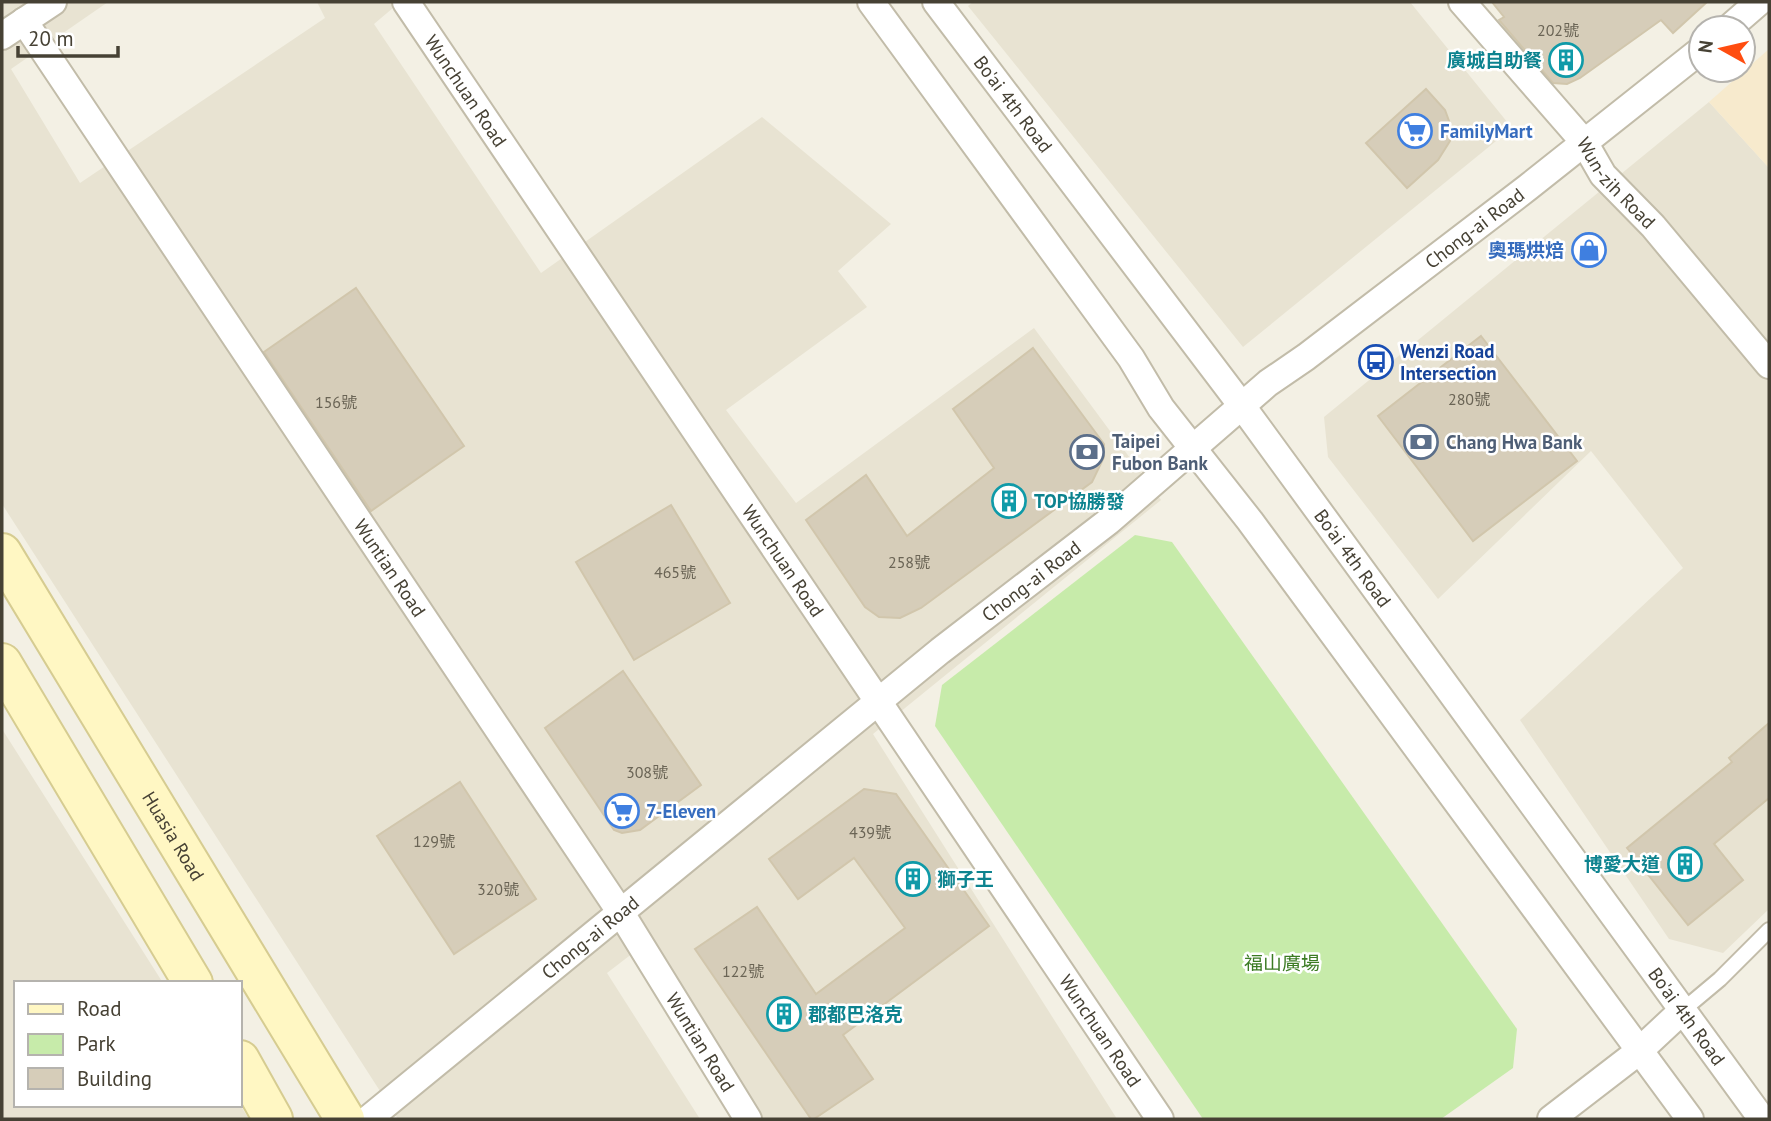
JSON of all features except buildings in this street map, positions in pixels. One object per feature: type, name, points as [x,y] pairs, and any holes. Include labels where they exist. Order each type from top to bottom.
[{"type":"street","points":[[2,36],[53,2]]},
{"type":"street","name":"Wunchuan Road","points":[[406,2],[1160,1119]]},
{"type":"street","points":[[871,2],[1131,358],[1161,408],[1250,520],[1638,1052],[1690,1119]]},
{"type":"street","name":"Wun-zih Road","points":[[1462,2],[1584,142],[1603,175],[1653,226],[1769,365]]},
{"type":"street","points":[[1745,14],[1759,2]]},
{"type":"street","name":"Bo'ai 4th Road","points":[[941,4],[1242,405],[1762,1119]]},
{"type":"street","name":"Wuntian Road","points":[[24,21],[621,913],[748,1119]]},
{"type":"street","name":"Chong-ai Road","points":[[368,1119],[879,701],[1109,521],[1268,383],[1687,61]]},
{"type":"street","name":"Huasia Road","points":[[2,552],[345,1119]]},
{"type":"street","points":[[2,663],[192,981]]},
{"type":"street","points":[[1551,1119],[1638,1052],[1683,1010]]},
{"type":"street","points":[[242,1064],[273,1119]]},
{"type":"lane","points":[[1683,1010],[1720,979],[1769,930]]},
{"type":"shaded area","points":[[2,2],[108,2],[11,69],[80,183],[325,18],[317,2],[400,2],[374,24],[541,273],[762,117],[891,224],[838,271],[867,307],[726,410],[796,503],[1034,328],[1161,500],[873,734],[1117,1119],[762,1119],[646,943],[607,973],[700,1119],[398,1119],[2,504]]},
{"type":"shaded area","points":[[973,2],[1410,2],[1512,128],[1243,347],[968,6]]},
{"type":"shaded area","points":[[1769,49],[1769,168],[1709,102],[1729,84],[1757,84],[1757,60]]},
{"type":"shaded area","points":[[1709,102],[1769,168],[1769,909],[1723,953],[1669,939],[1520,720],[1683,568],[1591,451],[1438,599],[1328,457],[1324,417]]},
{"type":"shaded area","points":[[2,729],[162,981],[14,981],[14,1107],[241,1107],[249,1119],[2,1119]]},
{"type":"green space","name":"福山廣場","points":[[1135,535],[1172,542],[1517,1029],[1513,1068],[1441,1119],[1203,1119],[935,726],[942,685]]},
{"type":"place","name":"廣城自助餐","points":[[1566,60]]},
{"type":"place","name":"FamilyMart","points":[[1415,131]]},
{"type":"place","name":"奧瑪烘焙","points":[[1589,250]]},
{"type":"place","name":"Wenzi Road Intersection","points":[[1376,362]]},
{"type":"place","name":"Chang Hwa Bank","points":[[1421,442]]},
{"type":"place","name":"Taipei Fubon Bank","points":[[1087,452]]},
{"type":"place","name":"TOP協勝發","points":[[1009,501]]},
{"type":"place","name":"7-Eleven","points":[[622,811]]},
{"type":"place","name":"博愛大道","points":[[1685,864]]},
{"type":"place","name":"獅子王","points":[[913,879]]},
{"type":"place","name":"郡都巴洛克","points":[[784,1014]]}]
